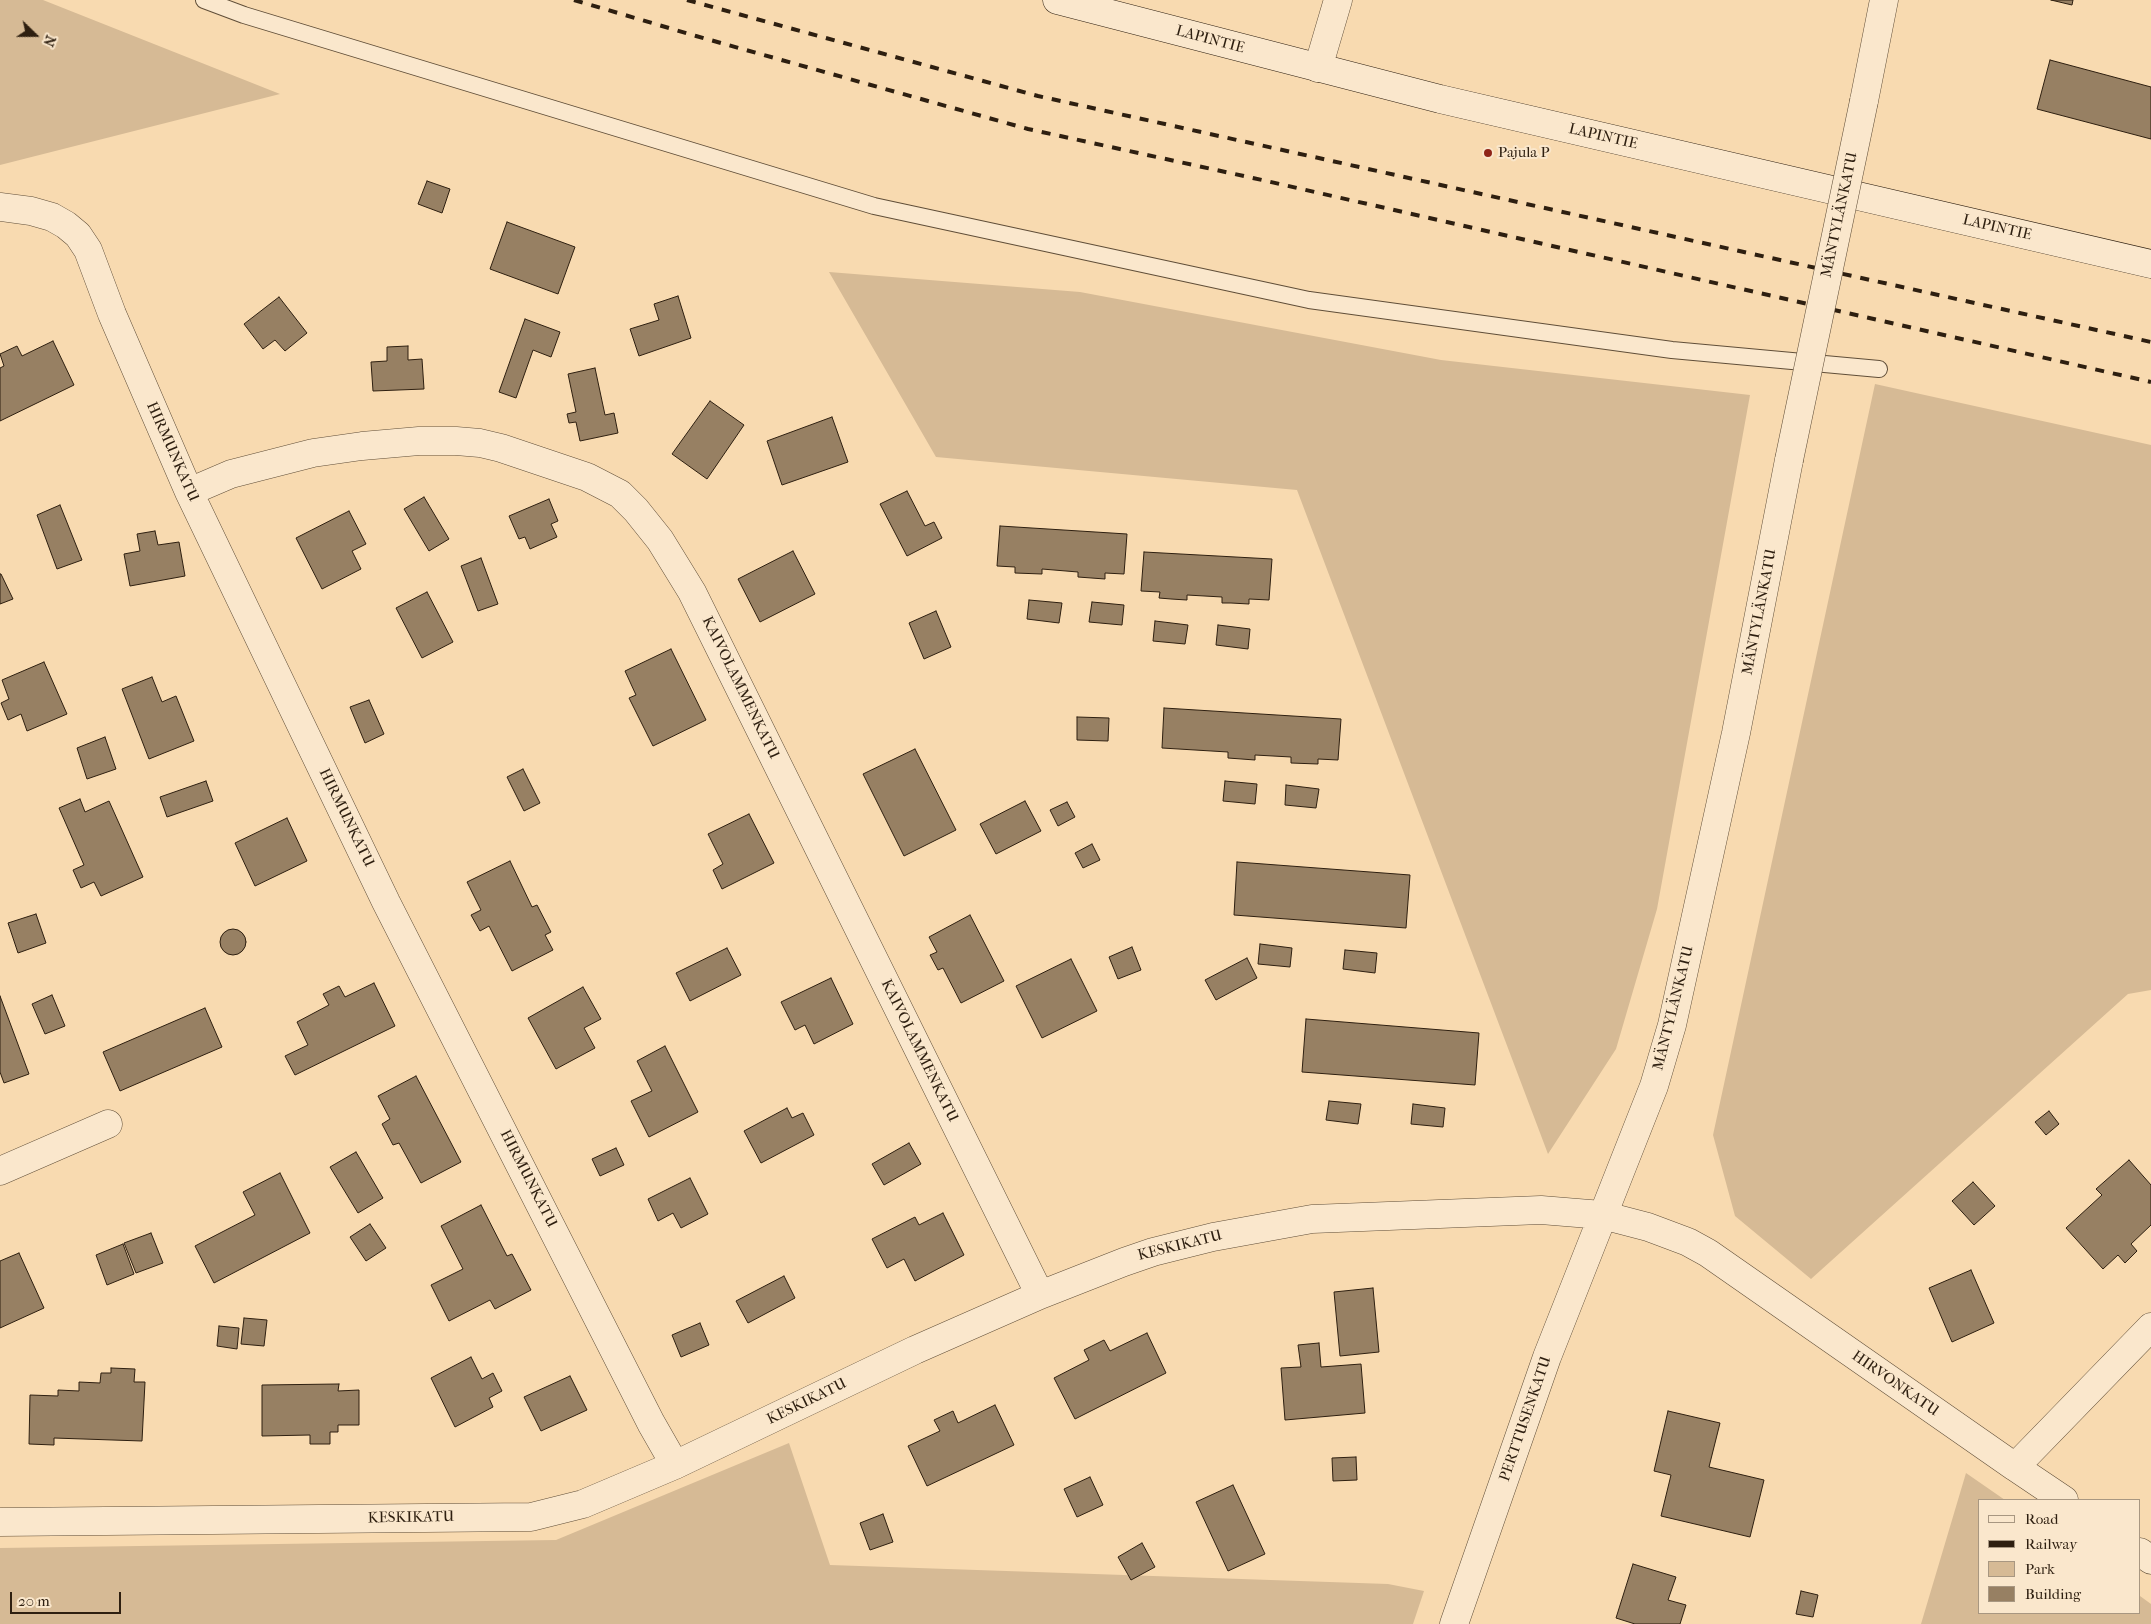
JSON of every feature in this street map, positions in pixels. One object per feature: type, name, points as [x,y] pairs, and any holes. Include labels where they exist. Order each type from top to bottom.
[{"type":"street","name":"LAPINTIE","points":[[1057,0],[1440,99],[2151,264]]},
{"type":"street","points":[[1318,68],[1338,0]]},
{"type":"street","name":"MÄNTYLÄNKATU","points":[[1602,1215],[1654,1086],[1672,1025],[1736,733],[1789,460],[1884,0]]},
{"type":"street","name":"HIRMUNKATU","points":[[0,207],[31,211],[52,217],[78,235],[88,250],[112,314],[189,492],[386,902],[646,1414],[675,1465]]},
{"type":"street","name":"KAIVOLAMMENKATU","points":[[189,492],[231,474],[313,453],[419,441],[456,441],[480,443],[500,448],[587,477],[613,490],[631,504],[660,540],[692,592],[1040,1295]]},
{"type":"street","points":[[0,1171],[108,1124]]},
{"type":"street","name":"KESKIKATU","points":[[0,1522],[532,1517],[583,1504],[675,1465],[915,1350],[1040,1295],[1153,1252],[1213,1237],[1312,1219],[1541,1210],[1602,1215]]},
{"type":"street","name":"HIRVONKATU","points":[[1602,1215],[1648,1227],[1688,1242],[1708,1253],[2063,1499]]},
{"type":"street","name":"PERTTUSENKATU","points":[[1454,1624],[1547,1357],[1602,1215]]},
{"type":"street","points":[[2015,1467],[2151,1327]]},
{"type":"lane","points":[[204,0],[254,18],[884,208],[1309,300],[1672,350],[1879,369]]},
{"type":"green space","points":[[0,0],[43,0],[280,94],[0,165]]},
{"type":"green space","points":[[829,272],[1080,292],[1441,360],[1750,395],[1657,909],[1616,1049],[1548,1154],[1297,490],[936,457]]},
{"type":"green space","points":[[1875,384],[2151,445],[2151,990],[2128,994],[1811,1279],[1735,1216],[1713,1135]]},
{"type":"green space","points":[[789,1443],[830,1565],[1388,1584],[1424,1591],[1413,1624],[0,1624],[0,1548],[556,1540]]},
{"type":"green space","points":[[1966,1473],[2004,1499],[1978,1499],[1978,1614],[2141,1614],[2141,1597],[2151,1604],[2151,1624],[1921,1624]]},
{"type":"building","points":[[2051,0],[2073,0],[2072,5]]},
{"type":"building","points":[[2050,60],[2151,87],[2151,139],[2037,109]]},
{"type":"building","points":[[427,181],[450,189],[442,213],[418,204]]},
{"type":"building","points":[[507,222],[575,247],[558,294],[490,269]]},
{"type":"building","points":[[678,296],[691,338],[639,356],[630,329],[659,320],[654,304]]},
{"type":"building","points":[[279,297],[307,333],[285,351],[275,340],[263,349],[244,324]]},
{"type":"building","points":[[525,319],[560,332],[551,357],[533,350],[516,398],[499,392]]},
{"type":"building","points":[[53,341],[74,385],[0,421],[0,368],[4,366],[0,354],[17,346],[22,356]]},
{"type":"building","points":[[408,346],[408,360],[422,359],[424,389],[373,391],[371,362],[387,361],[387,347]]},
{"type":"building","points":[[595,368],[605,415],[614,413],[618,433],[580,441],[576,422],[569,423],[567,414],[576,412],[568,374]]},
{"type":"building","points":[[710,401],[744,425],[707,479],[672,454]]},
{"type":"building","points":[[832,417],[848,462],[782,485],[767,441]]},
{"type":"building","points":[[907,491],[925,526],[934,522],[942,538],[907,556],[880,504]]},
{"type":"building","points":[[424,497],[449,539],[429,551],[404,509]]},
{"type":"building","points":[[549,499],[558,521],[551,524],[557,537],[530,549],[525,537],[519,539],[509,516]]},
{"type":"building","points":[[60,505],[82,560],[57,569],[37,515]]},
{"type":"building","points":[[349,511],[366,544],[352,551],[361,569],[322,589],[296,538]]},
{"type":"building","points":[[1000,526],[1127,534],[1124,574],[1105,573],[1105,579],[1078,577],[1078,572],[1042,569],[1042,574],[1015,573],[1015,567],[997,566]]},
{"type":"building","points":[[155,531],[158,545],[179,542],[185,576],[130,586],[124,554],[140,551],[137,534]]},
{"type":"building","points":[[793,551],[815,594],[760,622],[738,579]]},
{"type":"building","points":[[1144,552],[1272,559],[1269,600],[1249,599],[1249,604],[1222,603],[1222,597],[1187,595],[1187,600],[1159,598],[1160,592],[1141,591]]},
{"type":"building","points":[[481,558],[498,604],[478,611],[461,566]]},
{"type":"building","points":[[0,574],[13,599],[0,604]]},
{"type":"building","points":[[427,592],[453,642],[422,658],[396,608]]},
{"type":"building","points":[[1029,600],[1062,603],[1059,623],[1027,619]]},
{"type":"building","points":[[1092,602],[1124,605],[1122,625],[1089,622]]},
{"type":"building","points":[[936,611],[951,647],[924,659],[909,623]]},
{"type":"building","points":[[1155,621],[1188,625],[1185,644],[1153,641]]},
{"type":"building","points":[[1218,625],[1250,629],[1248,649],[1216,645]]},
{"type":"building","points":[[671,649],[706,720],[653,746],[629,698],[636,695],[625,671]]},
{"type":"building","points":[[44,662],[67,714],[27,731],[21,714],[8,720],[1,703],[9,699],[2,680]]},
{"type":"building","points":[[152,677],[162,702],[176,696],[194,741],[149,759],[122,689]]},
{"type":"building","points":[[369,700],[384,734],[365,743],[350,707]]},
{"type":"building","points":[[1164,708],[1341,719],[1338,760],[1318,759],[1318,764],[1291,763],[1291,757],[1255,755],[1255,760],[1228,758],[1228,752],[1162,748]]},
{"type":"building","points":[[1077,717],[1109,718],[1108,741],[1077,740]]},
{"type":"building","points":[[105,737],[116,769],[87,779],[77,748]]},
{"type":"building","points":[[915,749],[956,830],[904,856],[863,774]]},
{"type":"building","points":[[523,769],[540,803],[524,811],[507,777]]},
{"type":"building","points":[[206,781],[213,801],[167,817],[160,797]]},
{"type":"building","points":[[1225,781],[1257,784],[1255,804],[1223,801]]},
{"type":"building","points":[[1286,785],[1319,789],[1316,808],[1285,805]]},
{"type":"building","points":[[80,799],[85,812],[109,801],[143,877],[101,896],[94,882],[81,888],[73,870],[84,865],[59,808]]},
{"type":"building","points":[[1025,801],[1041,831],[996,854],[980,824]]},
{"type":"building","points":[[1067,802],[1075,817],[1058,826],[1050,810]]},
{"type":"building","points":[[749,814],[774,863],[722,889],[713,870],[723,864],[708,834]]},
{"type":"building","points":[[287,818],[307,861],[255,886],[235,843]]},
{"type":"building","points":[[1092,844],[1100,860],[1083,868],[1075,853]]},
{"type":"building","points":[[510,861],[532,907],[537,905],[551,932],[545,935],[553,950],[512,971],[489,926],[480,931],[471,915],[481,910],[467,882]]},
{"type":"building","points":[[1237,862],[1410,875],[1406,928],[1234,915]]},
{"type":"building","points":[[36,914],[46,943],[18,953],[8,923]]},
{"type":"building","points":[[970,915],[1004,981],[961,1003],[943,968],[938,970],[930,955],[937,952],[929,937]]},
{"type":"building","points":[[233,929],[242,933],[246,942],[242,951],[233,955],[224,951],[220,942],[224,933]]},
{"type":"building","points":[[1260,944],[1292,948],[1290,967],[1258,964]]},
{"type":"building","points":[[1132,947],[1141,970],[1118,979],[1109,957]]},
{"type":"building","points":[[727,948],[741,975],[690,1001],[676,973]]},
{"type":"building","points":[[1345,950],[1377,953],[1375,973],[1343,969]]},
{"type":"building","points":[[1247,958],[1257,978],[1216,1000],[1205,980]]},
{"type":"building","points":[[1071,959],[1097,1011],[1042,1038],[1016,986]]},
{"type":"building","points":[[831,978],[853,1024],[814,1044],[805,1025],[795,1030],[781,1002]]},
{"type":"building","points":[[374,983],[395,1026],[295,1075],[285,1056],[308,1045],[297,1022],[329,1005],[323,994],[339,986],[345,997]]},
{"type":"building","points":[[583,987],[601,1019],[584,1028],[595,1048],[556,1069],[528,1018]]},
{"type":"building","points":[[52,995],[65,1026],[45,1034],[32,1004]]},
{"type":"building","points":[[0,996],[29,1074],[4,1083],[0,1072]]},
{"type":"building","points":[[205,1008],[222,1047],[120,1091],[103,1052]]},
{"type":"building","points":[[1306,1019],[1479,1033],[1475,1085],[1302,1072]]},
{"type":"building","points":[[665,1046],[698,1112],[649,1137],[631,1101],[652,1091],[637,1061]]},
{"type":"building","points":[[416,1076],[461,1162],[421,1183],[399,1143],[393,1145],[382,1124],[390,1119],[378,1096]]},
{"type":"building","points":[[1329,1101],[1361,1104],[1358,1124],[1326,1120]]},
{"type":"building","points":[[1413,1104],[1445,1108],[1443,1127],[1411,1124]]},
{"type":"building","points":[[787,1108],[792,1118],[803,1113],[814,1135],[761,1163],[744,1131]]},
{"type":"building","points":[[2049,1111],[2059,1124],[2046,1135],[2035,1122]]},
{"type":"building","points":[[909,1143],[921,1164],[884,1185],[872,1164]]},
{"type":"building","points":[[616,1148],[624,1165],[600,1176],[592,1159]]},
{"type":"building","points":[[356,1152],[383,1198],[358,1213],[330,1167]]},
{"type":"building","points":[[2129,1160],[2151,1185],[2151,1225],[2131,1244],[2137,1251],[2125,1263],[2118,1255],[2103,1269],[2066,1228],[2102,1195],[2096,1189]]},
{"type":"building","points":[[280,1173],[310,1233],[214,1283],[195,1246],[255,1215],[243,1192]]},
{"type":"building","points":[[690,1178],[708,1214],[681,1228],[673,1213],[658,1221],[648,1199]]},
{"type":"building","points":[[1973,1182],[1995,1206],[1974,1225],[1952,1201]]},
{"type":"building","points":[[481,1205],[507,1256],[512,1254],[531,1290],[495,1309],[490,1300],[449,1321],[431,1285],[463,1269],[441,1226]]},
{"type":"building","points":[[943,1213],[964,1255],[915,1281],[904,1259],[887,1268],[872,1239],[915,1217],[919,1225]]},
{"type":"building","points":[[370,1224],[386,1248],[366,1261],[350,1237]]},
{"type":"building","points":[[151,1233],[163,1263],[136,1273],[124,1243]]},
{"type":"building","points":[[123,1244],[134,1274],[107,1285],[96,1255]]},
{"type":"building","points":[[19,1253],[44,1308],[0,1328],[0,1261]]},
{"type":"building","points":[[1971,1270],[1994,1323],[1952,1342],[1929,1288]]},
{"type":"building","points":[[784,1276],[795,1298],[748,1323],[736,1301]]},
{"type":"building","points":[[1373,1288],[1379,1352],[1340,1356],[1334,1292]]},
{"type":"building","points":[[244,1318],[267,1320],[264,1346],[241,1344]]},
{"type":"building","points":[[700,1323],[709,1345],[681,1357],[672,1335]]},
{"type":"building","points":[[219,1326],[239,1328],[237,1349],[217,1346]]},
{"type":"building","points":[[1147,1333],[1166,1373],[1075,1419],[1054,1378],[1089,1360],[1084,1350],[1104,1340],[1110,1351]]},
{"type":"building","points":[[1319,1343],[1321,1367],[1361,1364],[1365,1413],[1285,1420],[1281,1368],[1301,1367],[1298,1345]]},
{"type":"building","points":[[471,1357],[482,1379],[493,1373],[502,1391],[489,1398],[493,1407],[455,1427],[431,1378]]},
{"type":"building","points":[[111,1368],[135,1369],[134,1382],[145,1382],[142,1441],[54,1438],[54,1445],[29,1444],[30,1395],[58,1396],[58,1390],[79,1391],[79,1382],[100,1383],[101,1373],[111,1373]]},
{"type":"building","points":[[570,1376],[587,1410],[541,1431],[524,1397]]},
{"type":"building","points":[[339,1384],[338,1391],[359,1390],[359,1425],[338,1425],[338,1432],[330,1432],[330,1444],[310,1444],[310,1435],[262,1436],[262,1385]]},
{"type":"building","points":[[995,1405],[1014,1445],[927,1486],[908,1446],[940,1431],[934,1420],[953,1411],[958,1423]]},
{"type":"building","points":[[1668,1411],[1720,1423],[1709,1467],[1764,1480],[1750,1537],[1661,1516],[1671,1475],[1654,1471]]},
{"type":"building","points":[[1356,1457],[1357,1480],[1333,1481],[1332,1458]]},
{"type":"building","points":[[1090,1477],[1103,1505],[1077,1517],[1064,1489]]},
{"type":"building","points":[[1233,1485],[1265,1554],[1228,1571],[1196,1502]]},
{"type":"building","points":[[883,1514],[893,1542],[870,1550],[860,1523]]},
{"type":"building","points":[[1142,1543],[1155,1567],[1131,1580],[1118,1557]]},
{"type":"building","points":[[1633,1564],[1676,1577],[1668,1600],[1686,1605],[1680,1624],[1635,1624],[1616,1618]]},
{"type":"building","points":[[1801,1591],[1818,1595],[1813,1617],[1796,1614]]},
{"type":"railway","points":[[574,0],[1028,129],[1262,180],[2151,382]]},
{"type":"railway","points":[[687,0],[1038,96],[2151,342]]},
{"type":"place","name":"Pajula P","points":[[1488,153]]}]
